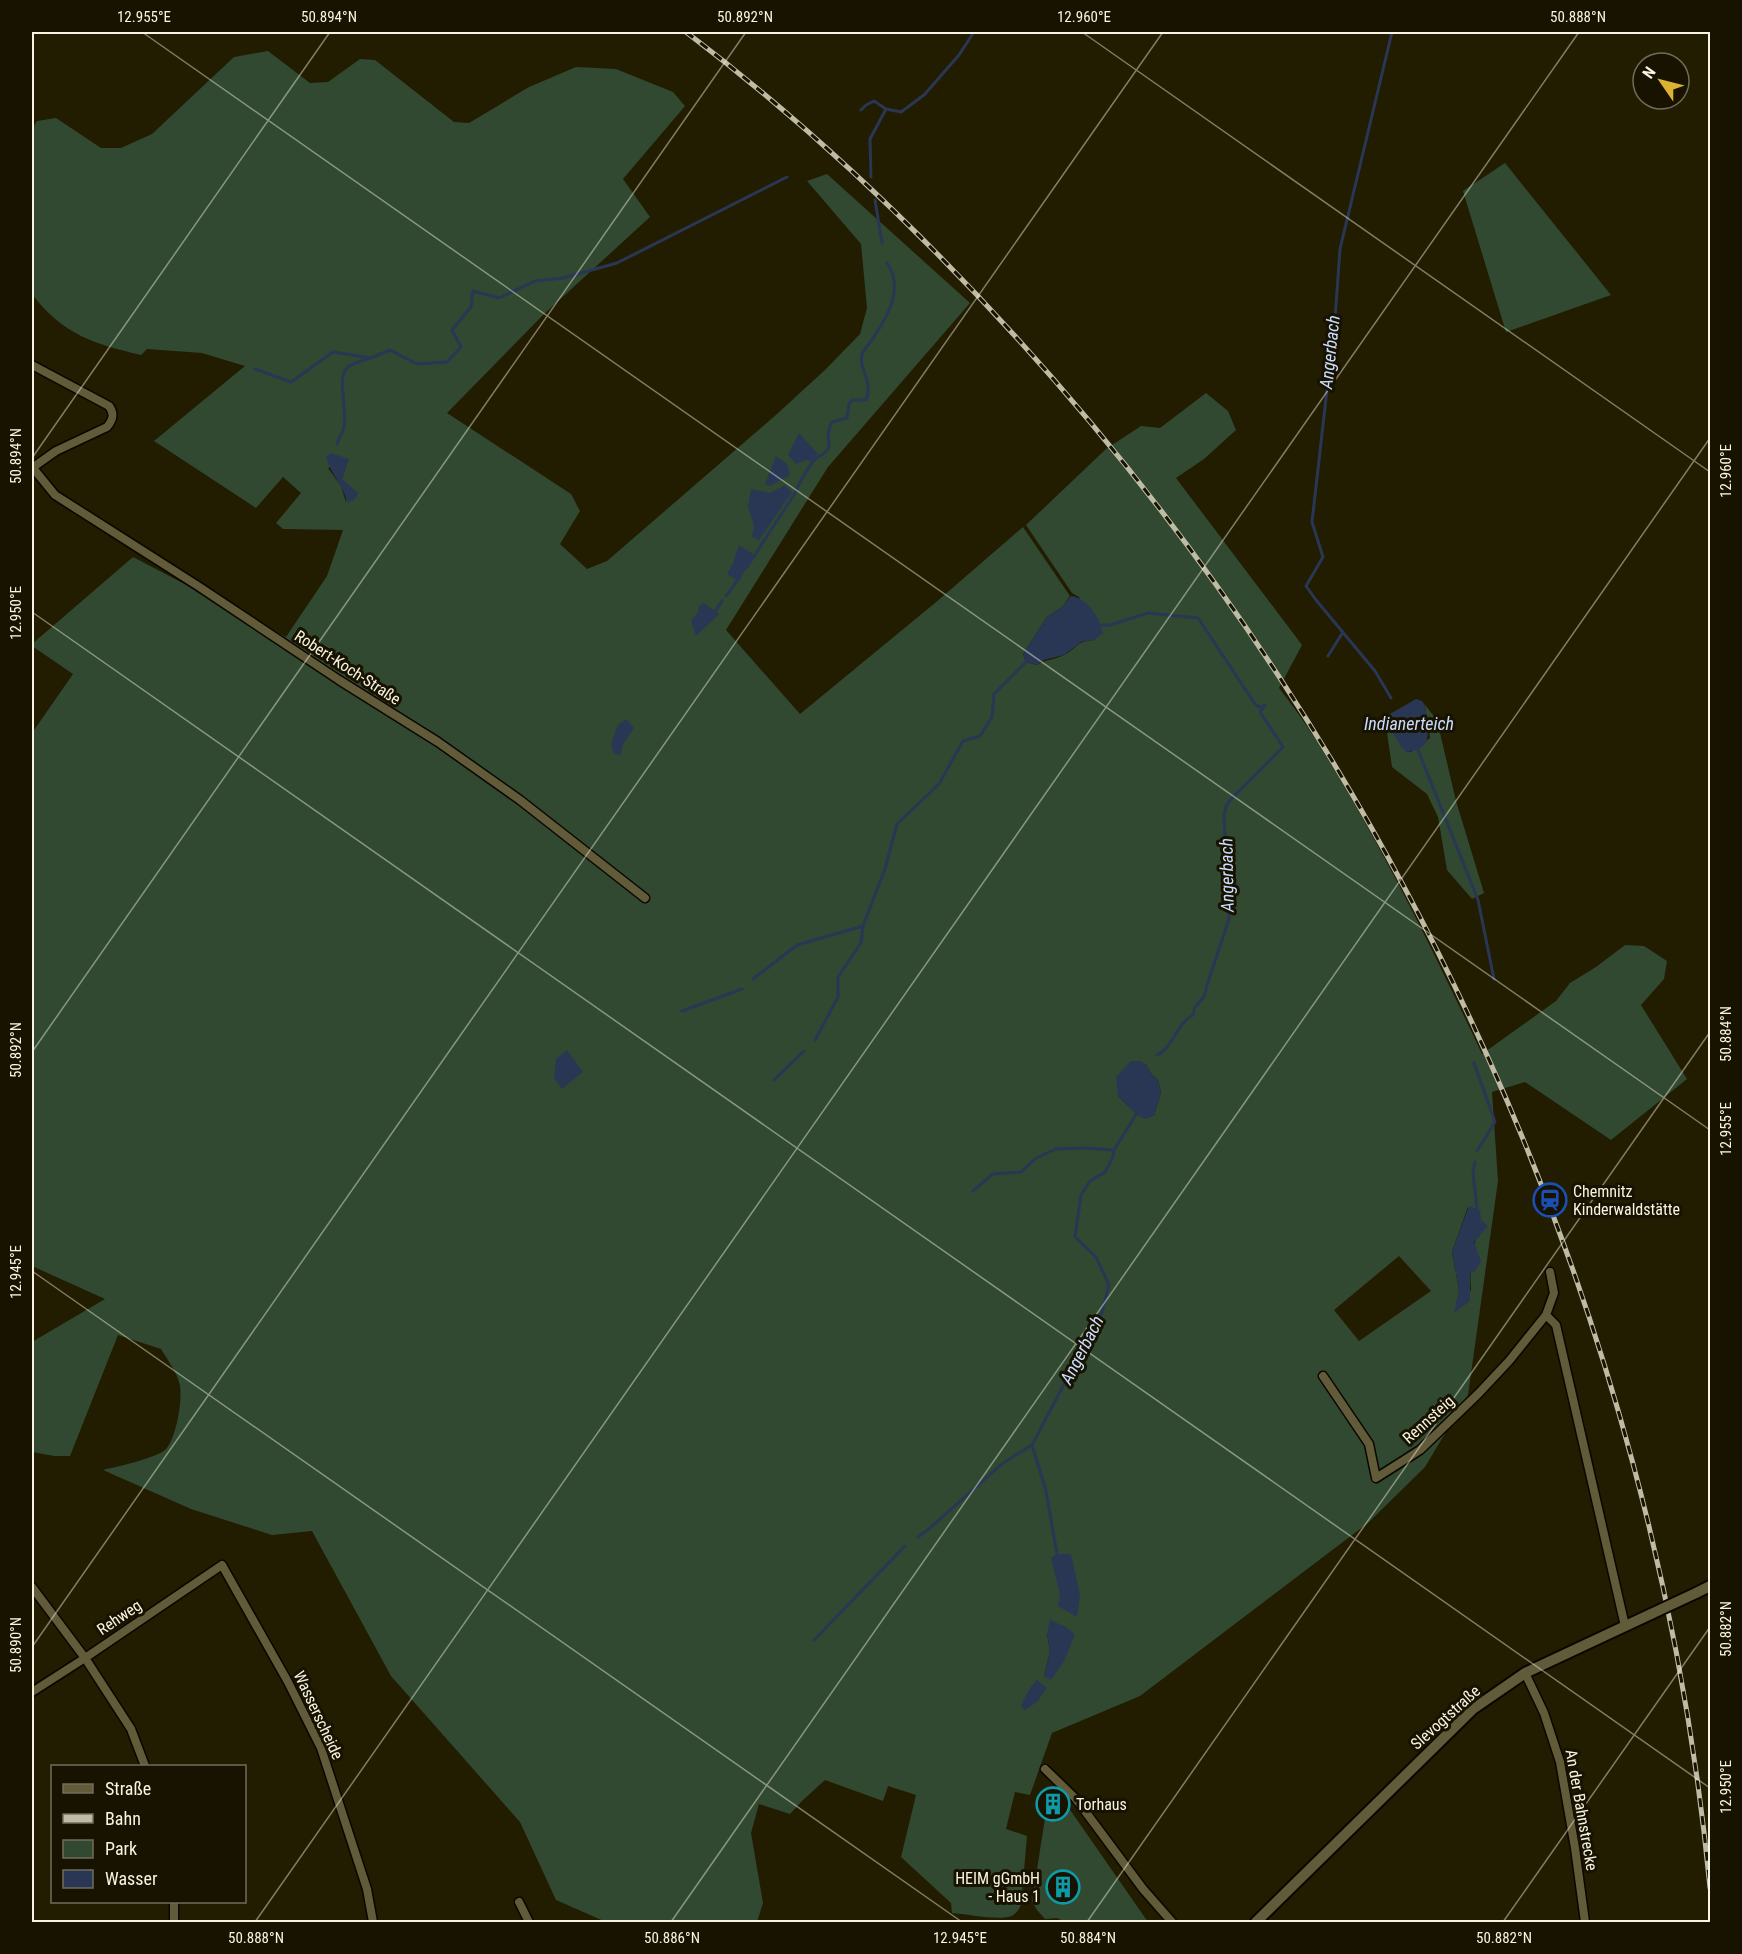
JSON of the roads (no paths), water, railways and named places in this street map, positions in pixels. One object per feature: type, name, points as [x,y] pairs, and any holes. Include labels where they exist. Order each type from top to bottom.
[{"type":"street","points":[[32,365],[109,406],[113,415],[107,427],[56,451],[32,468]]},
{"type":"street","name":"Robert-Koch-Straße","points":[[32,468],[55,495],[438,742],[543,818],[645,898]]},
{"type":"street","name":"Rennsteig","points":[[1323,1376],[1369,1444],[1376,1478],[1420,1450],[1509,1361],[1546,1315],[1554,1293],[1550,1272]]},
{"type":"street","points":[[1546,1315],[1556,1325],[1625,1626]]},
{"type":"street","name":"Rehweg","points":[[32,1692],[222,1565]]},
{"type":"street","name":"Wasserscheide","points":[[222,1565],[288,1682],[321,1748],[367,1889],[373,1923]]},
{"type":"street","name":"Slevogtstraße","points":[[1256,1923],[1473,1709],[1525,1673],[1710,1586]]},
{"type":"street","points":[[32,1587],[85,1658],[131,1729],[144,1765]]},
{"type":"street","name":"An der Bahnstrecke","points":[[1525,1673],[1544,1713],[1560,1762],[1585,1923]]},
{"type":"street","points":[[1045,1769],[1076,1799],[1143,1889],[1172,1923]]},
{"type":"street","points":[[519,1902],[529,1923]]},
{"type":"street","points":[[174,1903],[174,1923]]},
{"type":"water","points":[[799,433],[818,454],[811,461],[806,460],[796,464],[788,455]]},
{"type":"water","points":[[331,453],[349,459],[342,479],[358,493],[355,499],[347,503],[326,457]]},
{"type":"water","points":[[776,456],[787,464],[790,475],[770,486],[765,484]]},
{"type":"water","points":[[785,485],[792,492],[759,540],[752,537],[754,525],[748,507],[751,489],[770,493]]},
{"type":"water","points":[[739,545],[756,556],[738,581],[727,574]]},
{"type":"water","points":[[1071,596],[1088,604],[1099,621],[1103,633],[1094,640],[1081,642],[1064,655],[1044,660],[1037,665],[1026,662],[1023,654],[1047,617],[1063,606]]},
{"type":"water","points":[[704,603],[719,614],[696,636],[691,621],[698,612],[699,606]]},
{"type":"water","name":"Indianerteich","points":[[1416,699],[1422,701],[1425,708],[1427,738],[1424,746],[1407,752],[1402,748],[1385,719]]},
{"type":"water","points":[[626,719],[634,728],[624,743],[620,755],[614,754],[611,744],[618,725]]},
{"type":"water","points":[[567,1050],[583,1072],[562,1089],[554,1078],[556,1059]]},
{"type":"water","points":[[1131,1061],[1146,1064],[1151,1074],[1158,1080],[1161,1092],[1154,1116],[1145,1119],[1137,1115],[1118,1096],[1116,1077]]},
{"type":"water","points":[[1469,1206],[1480,1210],[1481,1220],[1488,1226],[1474,1242],[1481,1261],[1475,1271],[1470,1274],[1470,1301],[1454,1313],[1459,1290],[1452,1252]]},
{"type":"water","points":[[1057,1554],[1071,1554],[1080,1595],[1077,1617],[1058,1606],[1060,1594],[1051,1558]]},
{"type":"water","points":[[1050,1620],[1066,1627],[1075,1635],[1064,1661],[1051,1680],[1044,1676],[1050,1651],[1047,1633]]},
{"type":"water","points":[[1037,1680],[1047,1688],[1037,1702],[1025,1710],[1021,1707],[1029,1689]]},
{"type":"waterway","points":[[861,110],[874,101],[886,109],[901,112],[924,95],[959,55],[974,32]]},
{"type":"waterway","name":"Angerbach","points":[[1391,698],[1375,671],[1306,586],[1323,557],[1312,522],[1335,319],[1340,249],[1392,32]]},
{"type":"waterway","points":[[871,177],[870,139],[886,109]]},
{"type":"waterway","points":[[255,369],[291,382],[333,352],[371,358],[390,350],[417,364],[447,362],[461,347],[452,330],[471,307],[473,291],[499,298],[535,281],[563,278],[617,263],[787,177]]},
{"type":"waterway","points":[[875,200],[882,243]]},
{"type":"waterway","points":[[747,567],[811,464],[828,449],[828,434],[832,422],[847,418],[849,404],[852,400],[866,400],[868,387],[861,360],[862,355],[886,318],[894,293],[893,275],[887,263]]},
{"type":"waterway","points":[[337,444],[343,430],[345,416],[342,387],[344,372],[352,365],[369,358]]},
{"type":"waterway","points":[[726,596],[740,577]]},
{"type":"waterway","points":[[716,610],[722,601]]},
{"type":"waterway","points":[[1101,625],[1110,625],[1148,613],[1198,618],[1255,704],[1259,707],[1264,706]]},
{"type":"waterway","name":"Angerbach","points":[[1328,656],[1343,632]]},
{"type":"waterway","points":[[753,979],[797,945],[863,926],[885,869],[897,824],[939,784],[963,741],[980,736],[992,717],[994,694],[1026,662]]},
{"type":"waterway","name":"Angerbach","points":[[1157,1055],[1167,1047],[1187,1019],[1193,1015],[1195,1007],[1204,997],[1229,919],[1224,816],[1226,806],[1283,747],[1260,712],[1265,705]]},
{"type":"waterway","points":[[1416,745],[1478,900],[1494,979]]},
{"type":"waterway","points":[[815,1040],[838,997],[838,977],[861,943],[863,926]]},
{"type":"waterway","points":[[682,1011],[742,989]]},
{"type":"waterway","points":[[774,1080],[804,1051]]},
{"type":"waterway","points":[[1474,1063],[1495,1122],[1477,1151]]},
{"type":"waterway","name":"Angerbach","points":[[1057,1554],[1046,1491],[1032,1445],[1102,1312],[1109,1285],[1096,1257],[1075,1237],[1081,1195],[1090,1181],[1105,1172],[1114,1150],[1137,1113]]},
{"type":"waterway","points":[[973,1191],[993,1174],[1021,1172],[1036,1158],[1056,1149],[1114,1150]]},
{"type":"waterway","points":[[1475,1162],[1473,1173],[1477,1209]]},
{"type":"waterway","points":[[918,1537],[1003,1463],[1032,1445]]},
{"type":"waterway","points":[[814,1640],[905,1546]]},
{"type":"railway","points":[[686,32],[774,102],[858,176],[1015,336],[1154,501],[1280,677],[1391,863],[1487,1056],[1568,1257],[1633,1463],[1680,1674],[1710,1888]]},
{"type":"place","name":"Chemnitz Kinderwaldstätte","points":[[1550,1200]]},
{"type":"place","name":"Torhaus","points":[[1053,1804]]},
{"type":"place","name":"HEIM gGmbH - Haus 1","points":[[1063,1887]]}]
